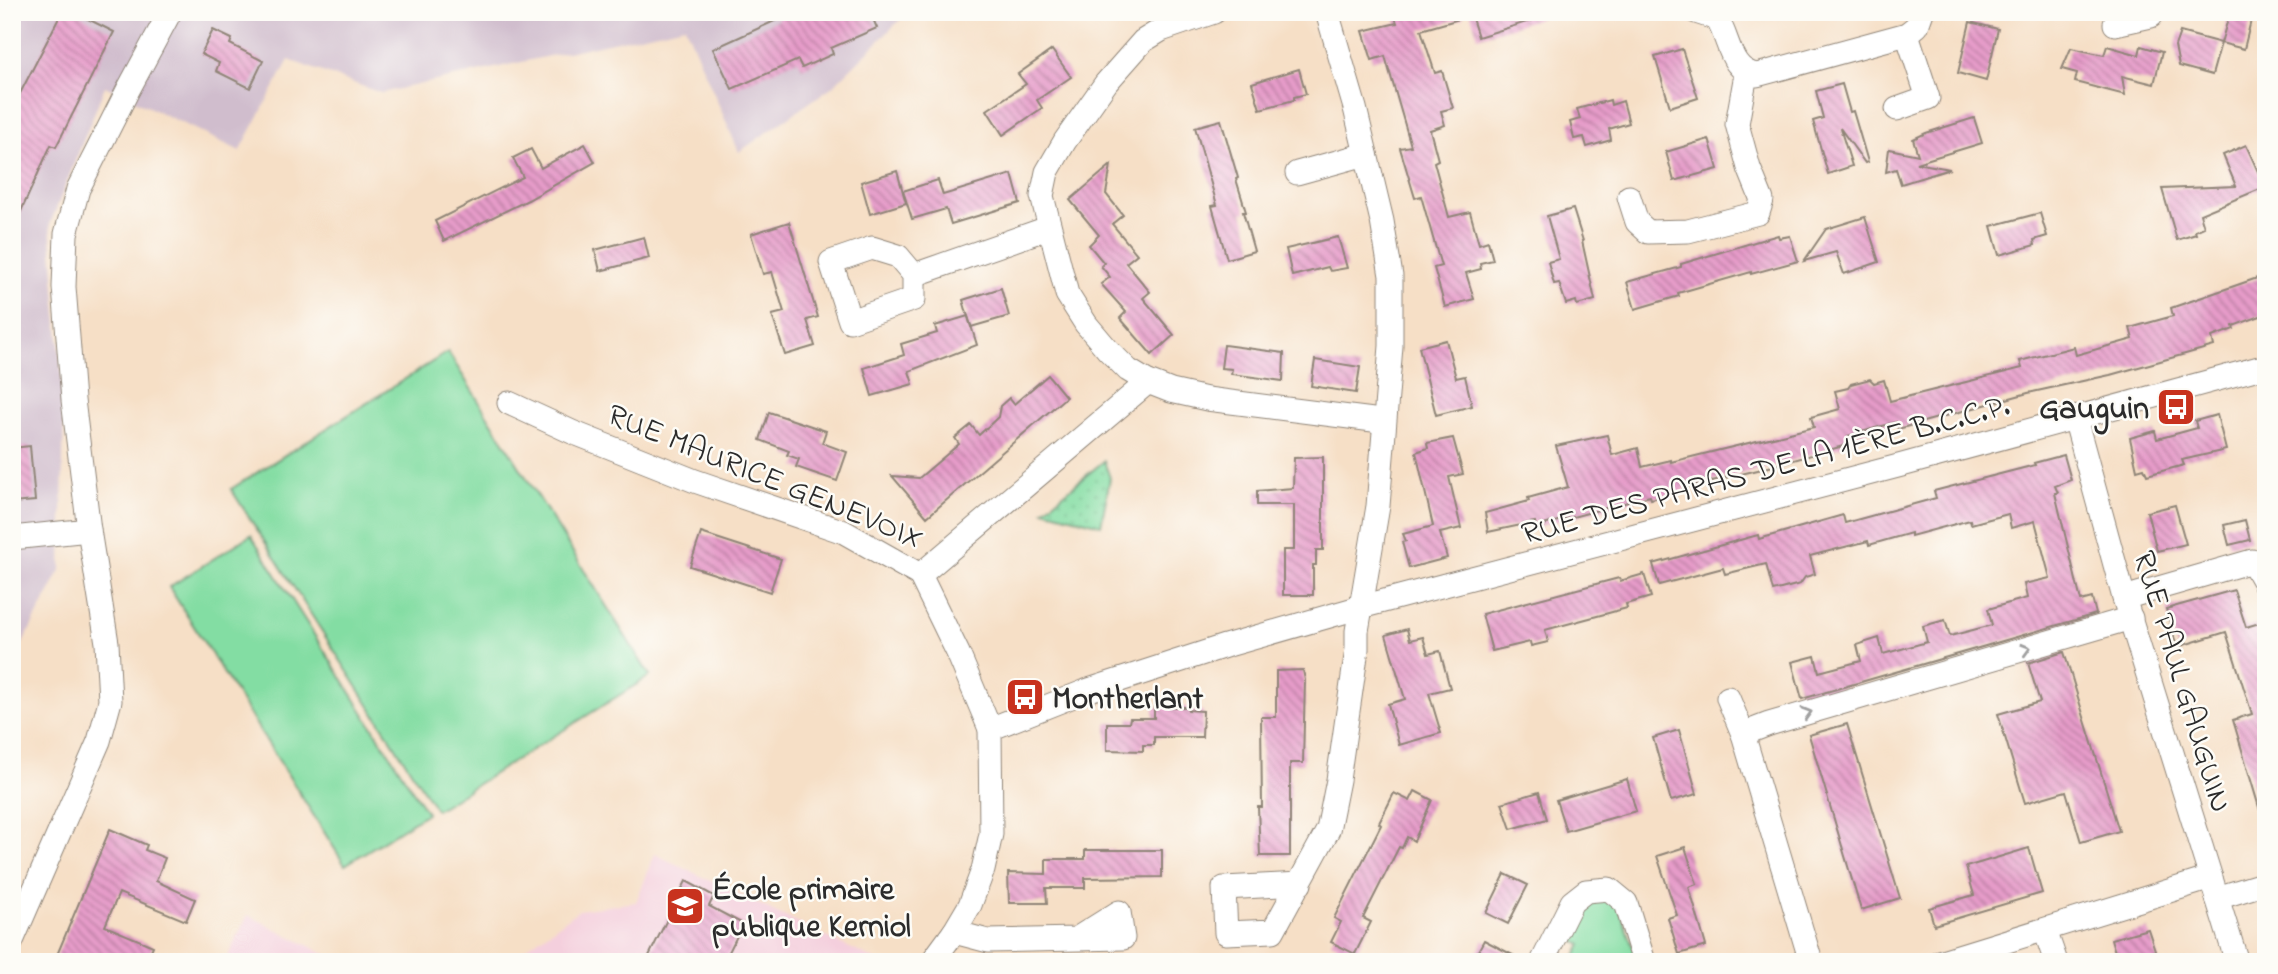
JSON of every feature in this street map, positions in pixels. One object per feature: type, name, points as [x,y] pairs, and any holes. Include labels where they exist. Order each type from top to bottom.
[{"type":"street","points":[[12,941],[100,741],[110,701],[107,643],[89,530],[73,400],[64,287],[66,234],[78,190],[170,12]]},
{"type":"street","points":[[1214,12],[1161,30],[1143,41],[1113,74],[1065,141],[1047,172],[1042,196],[1048,228],[1067,293],[1086,324],[1129,370],[1148,382],[1171,391],[1207,399],[1373,420],[1384,424]]},
{"type":"street","points":[[1300,884],[1328,830],[1339,780],[1361,607],[1378,506],[1391,346],[1391,275],[1382,221],[1355,108],[1326,12]]},
{"type":"street","points":[[1696,12],[1717,19],[1736,62],[1746,74],[1757,75],[1907,34],[1917,26],[1922,12]]},
{"type":"street","points":[[2115,24],[2151,16],[2152,12]]},
{"type":"street","points":[[1897,108],[1928,98],[1907,34]]},
{"type":"street","points":[[1629,197],[1637,222],[1648,232],[1688,231],[1758,212],[1762,200],[1749,169],[1737,124],[1746,74]]},
{"type":"street","points":[[1297,173],[1366,154]]},
{"type":"street","points":[[914,275],[1048,228]]},
{"type":"street","name":"RUE DES PARAS DE LA 1ÈRE B.C.C.P.","points":[[990,729],[1048,704],[1114,681],[1361,607],[2266,366]]},
{"type":"street","name":"RUE MAURICE GENEVOIX","points":[[509,403],[572,432],[695,481],[844,532],[920,575],[1148,382]]},
{"type":"street","name":"RUE PAUL GAUGUIN","points":[[2076,418],[2128,608],[2237,962]]},
{"type":"street","points":[[12,538],[89,530]]},
{"type":"street","points":[[1743,734],[2128,608],[2252,561],[2266,586]]},
{"type":"street","points":[[920,575],[958,653],[990,729],[991,834],[979,882],[970,905],[932,962]]},
{"type":"street","points":[[1728,698],[1743,734],[1811,962]]},
{"type":"street","points":[[1940,962],[2045,930],[2214,888],[2266,883]]},
{"type":"street","points":[[1542,962],[1572,902],[1586,891],[1609,889],[1626,903],[1644,962]]},
{"type":"street","points":[[2045,930],[2056,962]]},
{"type":"street","points":[[954,932],[989,941],[1076,939]]},
{"type":"shaded area","points":[[12,12],[905,12],[833,86],[739,152],[685,26],[381,93],[289,60],[240,151],[105,86],[50,224],[64,405],[61,570],[12,664]]},
{"type":"shaded area","name":"École primaire publique Kerniol","points":[[655,854],[879,962],[507,962],[579,910],[636,902]]},
{"type":"shaded area","points":[[248,915],[341,962],[225,962]]},
{"type":"green space","points":[[448,352],[650,676],[436,810],[231,489]]},
{"type":"green space","points":[[1104,461],[1110,478],[1101,525],[1044,510]]},
{"type":"green space","points":[[251,535],[427,813],[345,865],[169,587]]},
{"type":"green space","points":[[1602,896],[1618,905],[1638,962],[1573,962],[1582,945],[1564,936],[1583,902]]},
{"type":"building","points":[[62,12],[74,12],[114,32],[56,147],[51,145],[12,231],[12,109]]},
{"type":"building","points":[[776,12],[870,12],[877,28],[831,48],[833,54],[802,68],[798,60],[732,89],[713,49],[779,19]]},
{"type":"building","points":[[1410,12],[1463,12],[1463,18],[1421,30],[1435,73],[1442,71],[1453,108],[1441,111],[1445,125],[1430,130],[1438,160],[1434,162],[1449,217],[1470,212],[1479,244],[1488,241],[1493,260],[1480,263],[1481,269],[1466,273],[1474,299],[1445,307],[1434,268],[1441,266],[1421,196],[1415,198],[1400,148],[1411,146],[1385,56],[1372,60],[1363,31],[1397,23],[1395,17]]},
{"type":"building","points":[[1470,12],[1543,12],[1543,17],[1478,37]]},
{"type":"building","points":[[2230,12],[2253,12],[2244,49],[2221,43]]},
{"type":"building","points":[[1970,22],[1998,29],[1986,81],[1958,73]]},
{"type":"building","points":[[213,30],[232,39],[230,44],[263,61],[250,88],[216,71],[219,63],[201,54]]},
{"type":"building","points":[[2180,32],[2221,43],[2212,75],[2179,66],[2175,46]]},
{"type":"building","points":[[2107,46],[2139,55],[2141,46],[2162,52],[2154,84],[2122,76],[2125,95],[2075,82],[2077,73],[2062,69],[2071,48],[2104,55]]},
{"type":"building","points":[[1682,49],[1698,98],[1670,107],[1655,57]]},
{"type":"building","points":[[1052,50],[1071,77],[1037,100],[1042,108],[1003,135],[987,110],[1026,84],[1018,74]]},
{"type":"building","points":[[1299,69],[1306,94],[1260,109],[1252,83]]},
{"type":"building","points":[[1842,84],[1868,162],[1865,163],[1840,128],[1852,166],[1828,174],[1813,121],[1823,118],[1816,91]]},
{"type":"building","points":[[1610,100],[1611,105],[1623,101],[1629,123],[1609,129],[1611,140],[1587,147],[1584,137],[1574,139],[1570,122],[1580,119],[1577,109]]},
{"type":"building","points":[[1974,118],[1982,143],[1916,163],[1950,169],[1901,184],[1896,169],[1886,172],[1889,149],[1918,155],[1913,139]]},
{"type":"building","points":[[1221,120],[1238,178],[1236,179],[1246,212],[1243,212],[1254,251],[1227,259],[1212,206],[1217,205],[1195,127]]},
{"type":"building","points":[[1709,139],[1718,169],[1674,181],[1666,152]]},
{"type":"building","points":[[585,144],[595,162],[528,200],[444,241],[435,221],[523,177],[513,158],[531,149],[541,168]]},
{"type":"building","points":[[2246,145],[2265,187],[2200,214],[2204,227],[2195,231],[2196,234],[2177,240],[2162,189],[2236,186],[2223,155]]},
{"type":"building","points":[[1111,165],[1106,194],[1123,215],[1112,224],[1137,254],[1126,263],[1150,292],[1143,298],[1174,335],[1152,355],[1120,318],[1126,312],[1101,284],[1110,277],[1101,266],[1104,263],[1089,245],[1099,235],[1070,200]]},
{"type":"building","points":[[897,171],[906,203],[870,214],[861,182]]},
{"type":"building","points":[[1012,174],[1020,203],[951,224],[946,209],[912,219],[903,191],[938,180],[943,195]]},
{"type":"building","points":[[1573,209],[1583,241],[1595,300],[1577,305],[1576,301],[1566,304],[1559,283],[1554,284],[1548,262],[1559,259],[1547,216]]},
{"type":"building","points":[[2040,213],[2047,236],[2034,240],[2035,245],[1999,255],[1991,226]]},
{"type":"building","points":[[1865,217],[1879,262],[1844,274],[1836,252],[1804,261],[1826,229]]},
{"type":"building","points":[[789,222],[818,317],[807,320],[815,346],[785,355],[772,315],[784,312],[772,272],[763,274],[751,234]]},
{"type":"building","points":[[1778,235],[1779,238],[1790,236],[1798,261],[1678,293],[1679,296],[1635,309],[1627,282]]},
{"type":"building","points":[[644,237],[649,258],[600,271],[595,250]]},
{"type":"building","points":[[1338,237],[1347,268],[1330,271],[1328,267],[1292,276],[1286,249]]},
{"type":"building","points":[[2266,275],[2266,314],[2212,337],[2214,346],[1898,429],[1896,422],[1848,436],[1850,444],[1683,488],[1684,491],[1651,499],[1650,496],[1536,527],[1535,522],[1488,532],[1485,513],[1568,487],[1556,446],[1607,435],[1612,455],[1638,448],[1642,467],[1671,462],[1814,427],[1811,417],[1840,409],[1835,391],[1848,388],[1851,384],[1870,379],[1874,383],[1884,380],[1890,401],[2022,368],[2020,361],[2074,347],[2076,355],[2133,339],[2130,328],[2173,316],[2171,308]]},
{"type":"building","points":[[1001,288],[1009,316],[971,327],[963,300]]},
{"type":"building","points":[[968,316],[977,345],[909,371],[913,384],[872,396],[864,368],[904,355],[901,344],[937,333],[935,326]]},
{"type":"building","points":[[1446,340],[1456,378],[1465,376],[1472,406],[1436,415],[1419,347]]},
{"type":"building","points":[[1224,345],[1284,353],[1283,381],[1231,374],[1232,369],[1221,368]]},
{"type":"building","points":[[1315,360],[1360,367],[1356,393],[1311,386]]},
{"type":"building","points":[[1048,375],[1066,397],[927,517],[892,476],[919,478],[959,444],[955,438],[971,425],[979,435],[998,417],[1000,406],[1009,398],[1014,404]]},
{"type":"building","points":[[769,412],[826,431],[822,443],[847,452],[837,481],[796,467],[799,459],[787,455],[789,451],[760,440]]},
{"type":"building","points":[[2217,415],[2226,450],[2182,460],[2184,465],[2147,475],[2144,468],[2137,470],[2130,438],[2155,431],[2157,439],[2197,428],[2195,421]]},
{"type":"building","points":[[1453,438],[1463,474],[1449,477],[1461,528],[1440,533],[1447,558],[1409,568],[1402,542],[1406,541],[1403,534],[1433,526],[1416,452],[1428,448],[1427,443]]},
{"type":"building","points":[[30,446],[35,501],[12,503],[12,448]]},
{"type":"building","points":[[2064,455],[2071,480],[2055,486],[2058,493],[2055,493],[2081,601],[2092,598],[2096,614],[1802,699],[1792,662],[1815,656],[1819,672],[1861,661],[1857,645],[1879,638],[1883,654],[1927,642],[1923,626],[1945,620],[1950,636],[1992,625],[1988,609],[2027,598],[2024,584],[2050,578],[2035,521],[2011,528],[2008,514],[1971,524],[1970,520],[1911,536],[1911,533],[1869,545],[1868,541],[1810,556],[1815,574],[1805,577],[1800,584],[1773,591],[1766,564],[1725,574],[1723,568],[1659,585],[1653,564],[1758,535],[1759,539],[1843,515],[1845,523],[1936,498],[1934,491]]},
{"type":"building","points":[[1323,457],[1323,550],[1316,550],[1313,595],[1283,595],[1283,550],[1294,550],[1294,505],[1257,505],[1257,491],[1293,488],[1294,458]]},
{"type":"building","points":[[2175,505],[2186,544],[2157,551],[2147,512]]},
{"type":"building","points":[[2245,520],[2250,540],[2229,545],[2224,525]]},
{"type":"building","points":[[701,533],[781,559],[770,592],[690,566]]},
{"type":"building","points":[[1644,574],[1651,597],[1626,604],[1627,608],[1545,630],[1548,642],[1531,646],[1530,642],[1492,651],[1482,614],[1619,578],[1620,581]]},
{"type":"building","points":[[2234,590],[2246,627],[2266,621],[2266,813],[2261,814],[2233,720],[2252,714],[2226,632],[2177,647],[2166,609]]},
{"type":"building","points":[[1407,629],[1410,640],[1423,637],[1428,654],[1440,651],[1450,688],[1429,693],[1441,733],[1399,745],[1388,704],[1405,699],[1386,635]]},
{"type":"building","points":[[2064,652],[2119,831],[2081,842],[2066,791],[2025,803],[1998,714],[2040,702],[2028,663]]},
{"type":"building","points":[[1303,670],[1303,763],[1290,763],[1290,856],[1260,856],[1258,807],[1262,807],[1261,717],[1276,717],[1276,671]]},
{"type":"building","points":[[1154,707],[1187,707],[1188,710],[1203,711],[1202,737],[1154,737],[1154,745],[1143,745],[1143,751],[1107,750],[1107,723],[1129,723],[1130,718],[1154,718]]},
{"type":"building","points":[[1847,724],[1900,898],[1861,910],[1809,735]]},
{"type":"building","points":[[1679,730],[1697,794],[1671,801],[1653,738]]},
{"type":"building","points":[[1627,779],[1636,811],[1566,831],[1556,800]]},
{"type":"building","points":[[1415,791],[1432,800],[1414,841],[1407,837],[1402,848],[1399,847],[1363,918],[1371,922],[1355,954],[1331,942],[1341,922],[1334,918],[1381,825],[1379,823],[1394,793],[1410,801]]},
{"type":"building","points":[[1539,792],[1547,819],[1511,829],[1502,803]]},
{"type":"building","points":[[110,829],[147,845],[145,850],[165,858],[156,881],[195,899],[186,921],[119,893],[105,926],[153,946],[146,962],[54,962]]},
{"type":"building","points":[[1685,847],[1697,884],[1689,887],[1706,946],[1679,954],[1668,918],[1677,915],[1657,856]]},
{"type":"building","points":[[2029,848],[2042,893],[1934,925],[1929,908],[1974,895],[1966,867]]},
{"type":"building","points":[[1085,850],[1162,850],[1162,877],[1085,878],[1085,888],[1046,888],[1047,903],[1009,903],[1008,873],[1046,874],[1046,859],[1085,859]]},
{"type":"building","points":[[1505,874],[1528,885],[1508,924],[1486,913]]},
{"type":"building","points":[[686,881],[714,896],[709,906],[743,924],[724,962],[646,962]]},
{"type":"building","points":[[2148,929],[2159,962],[2118,962],[2111,939]]},
{"type":"building","points":[[1484,940],[1526,962],[1472,962]]},
{"type":"place","name":"Gauguin","points":[[2176,407]]},
{"type":"place","name":"Montherlant","points":[[1025,697]]},
{"type":"place","name":"École primaire publique Kerniol","points":[[685,906]]}]
